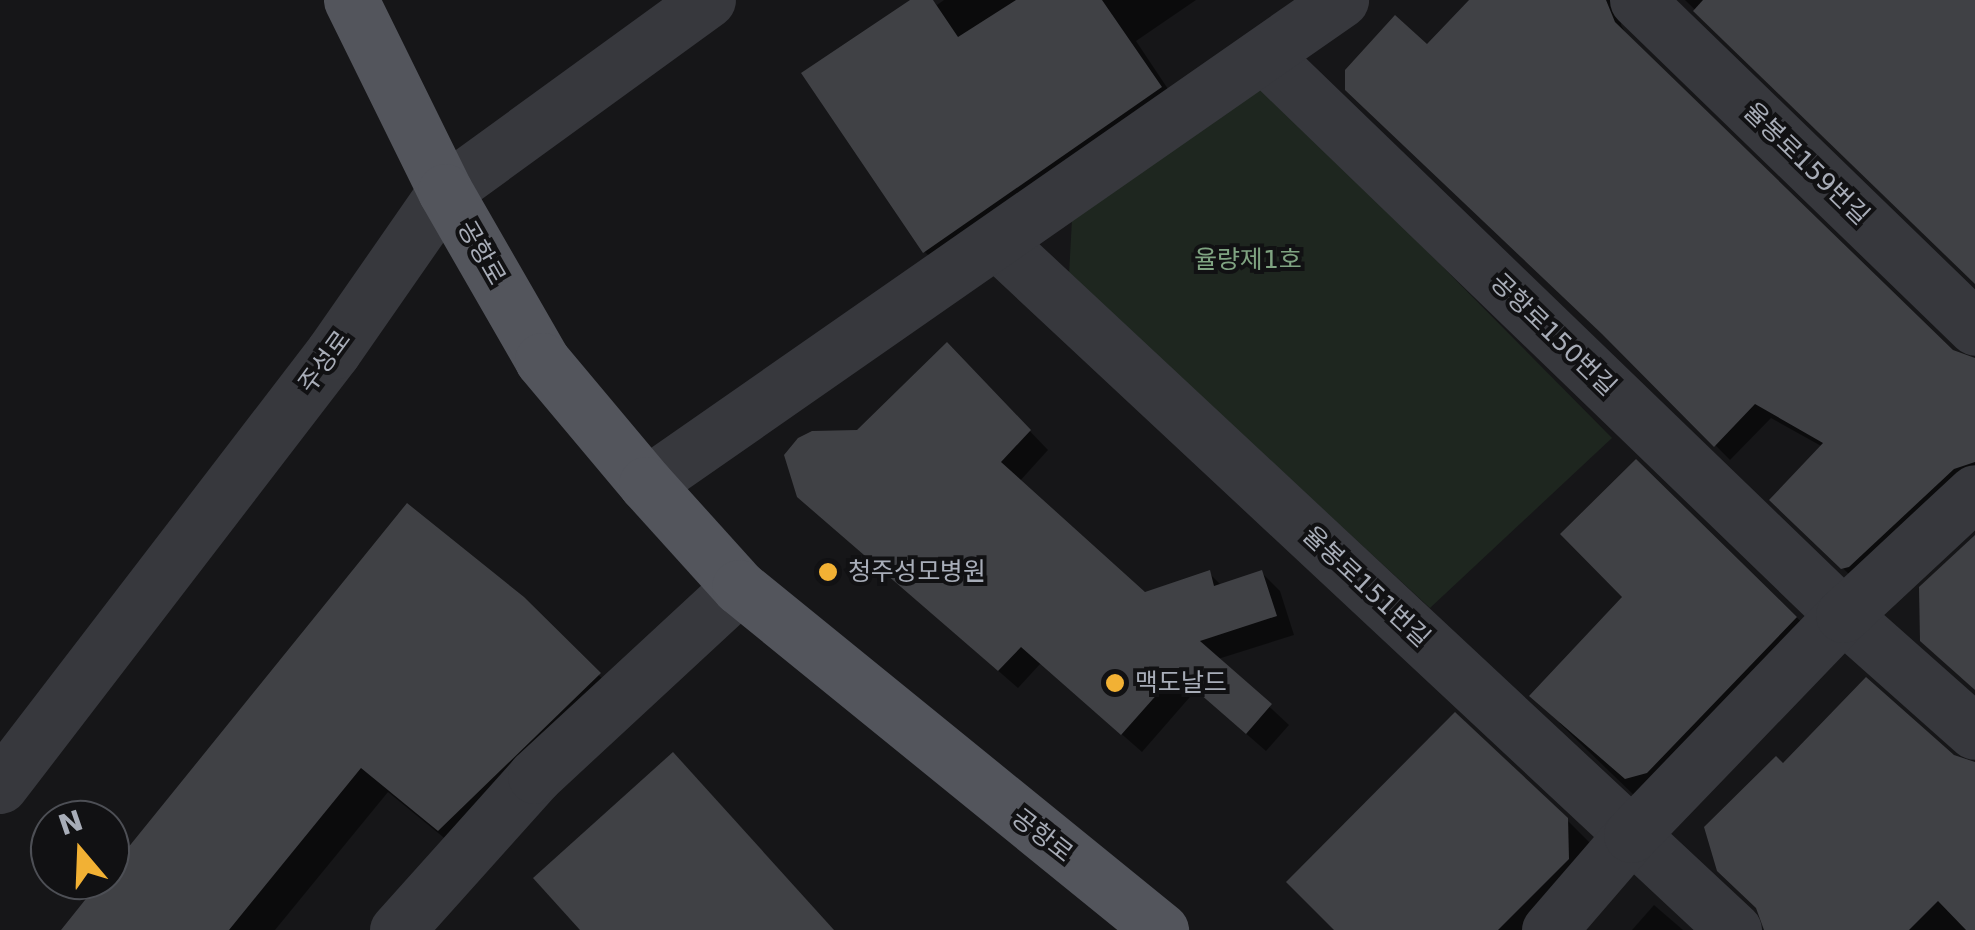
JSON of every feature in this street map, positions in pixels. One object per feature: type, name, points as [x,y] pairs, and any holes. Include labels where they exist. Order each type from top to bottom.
[{"type":"main road","name":"공항로","points":[[351,0],[446,191],[542,360],[646,484],[739,587],[1160,930]]},
{"type":"street","name":"주성로","points":[[0,786],[333,352],[446,191],[708,0]]},
{"type":"street","points":[[646,484],[998,243],[1341,0]]},
{"type":"street","name":"율봉로159번길","points":[[1637,0],[1975,328]]},
{"type":"street","name":"공항로150번길","points":[[1262,55],[1843,615],[1975,732]]},
{"type":"street","name":"율봉로151번길","points":[[998,243],[1734,930]]},
{"type":"street","points":[[1549,930],[1631,835],[1843,615],[1975,492]]},
{"type":"street","points":[[397,930],[536,776],[739,587]]},
{"type":"green space","name":"율량제1호","points":[[1262,84],[1612,438],[1430,608],[1069,275],[1072,219]]},
{"type":"building","points":[[910,0],[933,0],[958,37],[1016,0],[1102,0],[1162,87],[923,253],[801,73]]},
{"type":"building","points":[[1469,0],[1606,0],[1615,22],[1953,350],[1975,358],[1975,462],[1954,469],[1849,567],[1841,569],[1769,500],[1823,443],[1755,404],[1714,447],[1602,334],[1345,90],[1345,70],[1395,15],[1427,44]]},
{"type":"building","points":[[1703,0],[1975,0],[1975,284],[1693,11]]},
{"type":"building","points":[[947,342],[1031,430],[1001,462],[1145,592],[1210,570],[1214,586],[1262,570],[1277,616],[1200,641],[1272,704],[1246,734],[1176,673],[1121,735],[1021,647],[998,671],[797,497],[784,455],[798,438],[812,431],[857,430]]},
{"type":"building","points":[[1636,459],[1797,617],[1647,773],[1625,779],[1529,696],[1622,597],[1560,534]]},
{"type":"building","points":[[407,503],[524,597],[601,673],[438,831],[361,768],[229,930],[61,930],[85,900],[130,900],[130,845]]},
{"type":"building","points":[[1975,535],[1975,690],[1920,641],[1919,587]]},
{"type":"building","points":[[1866,677],[1954,755],[1975,762],[1975,930],[1966,930],[1938,901],[1909,930],[1764,930],[1756,908],[1717,871],[1704,827],[1776,756],[1783,763]]},
{"type":"building","points":[[1455,712],[1568,818],[1569,859],[1498,930],[1334,930],[1286,882]]},
{"type":"building","points":[[673,752],[834,930],[580,930],[533,878]]},
{"type":"place","name":"청주성모병원","points":[[828,572]]},
{"type":"place","name":"맥도날드","points":[[1115,683]]}]
